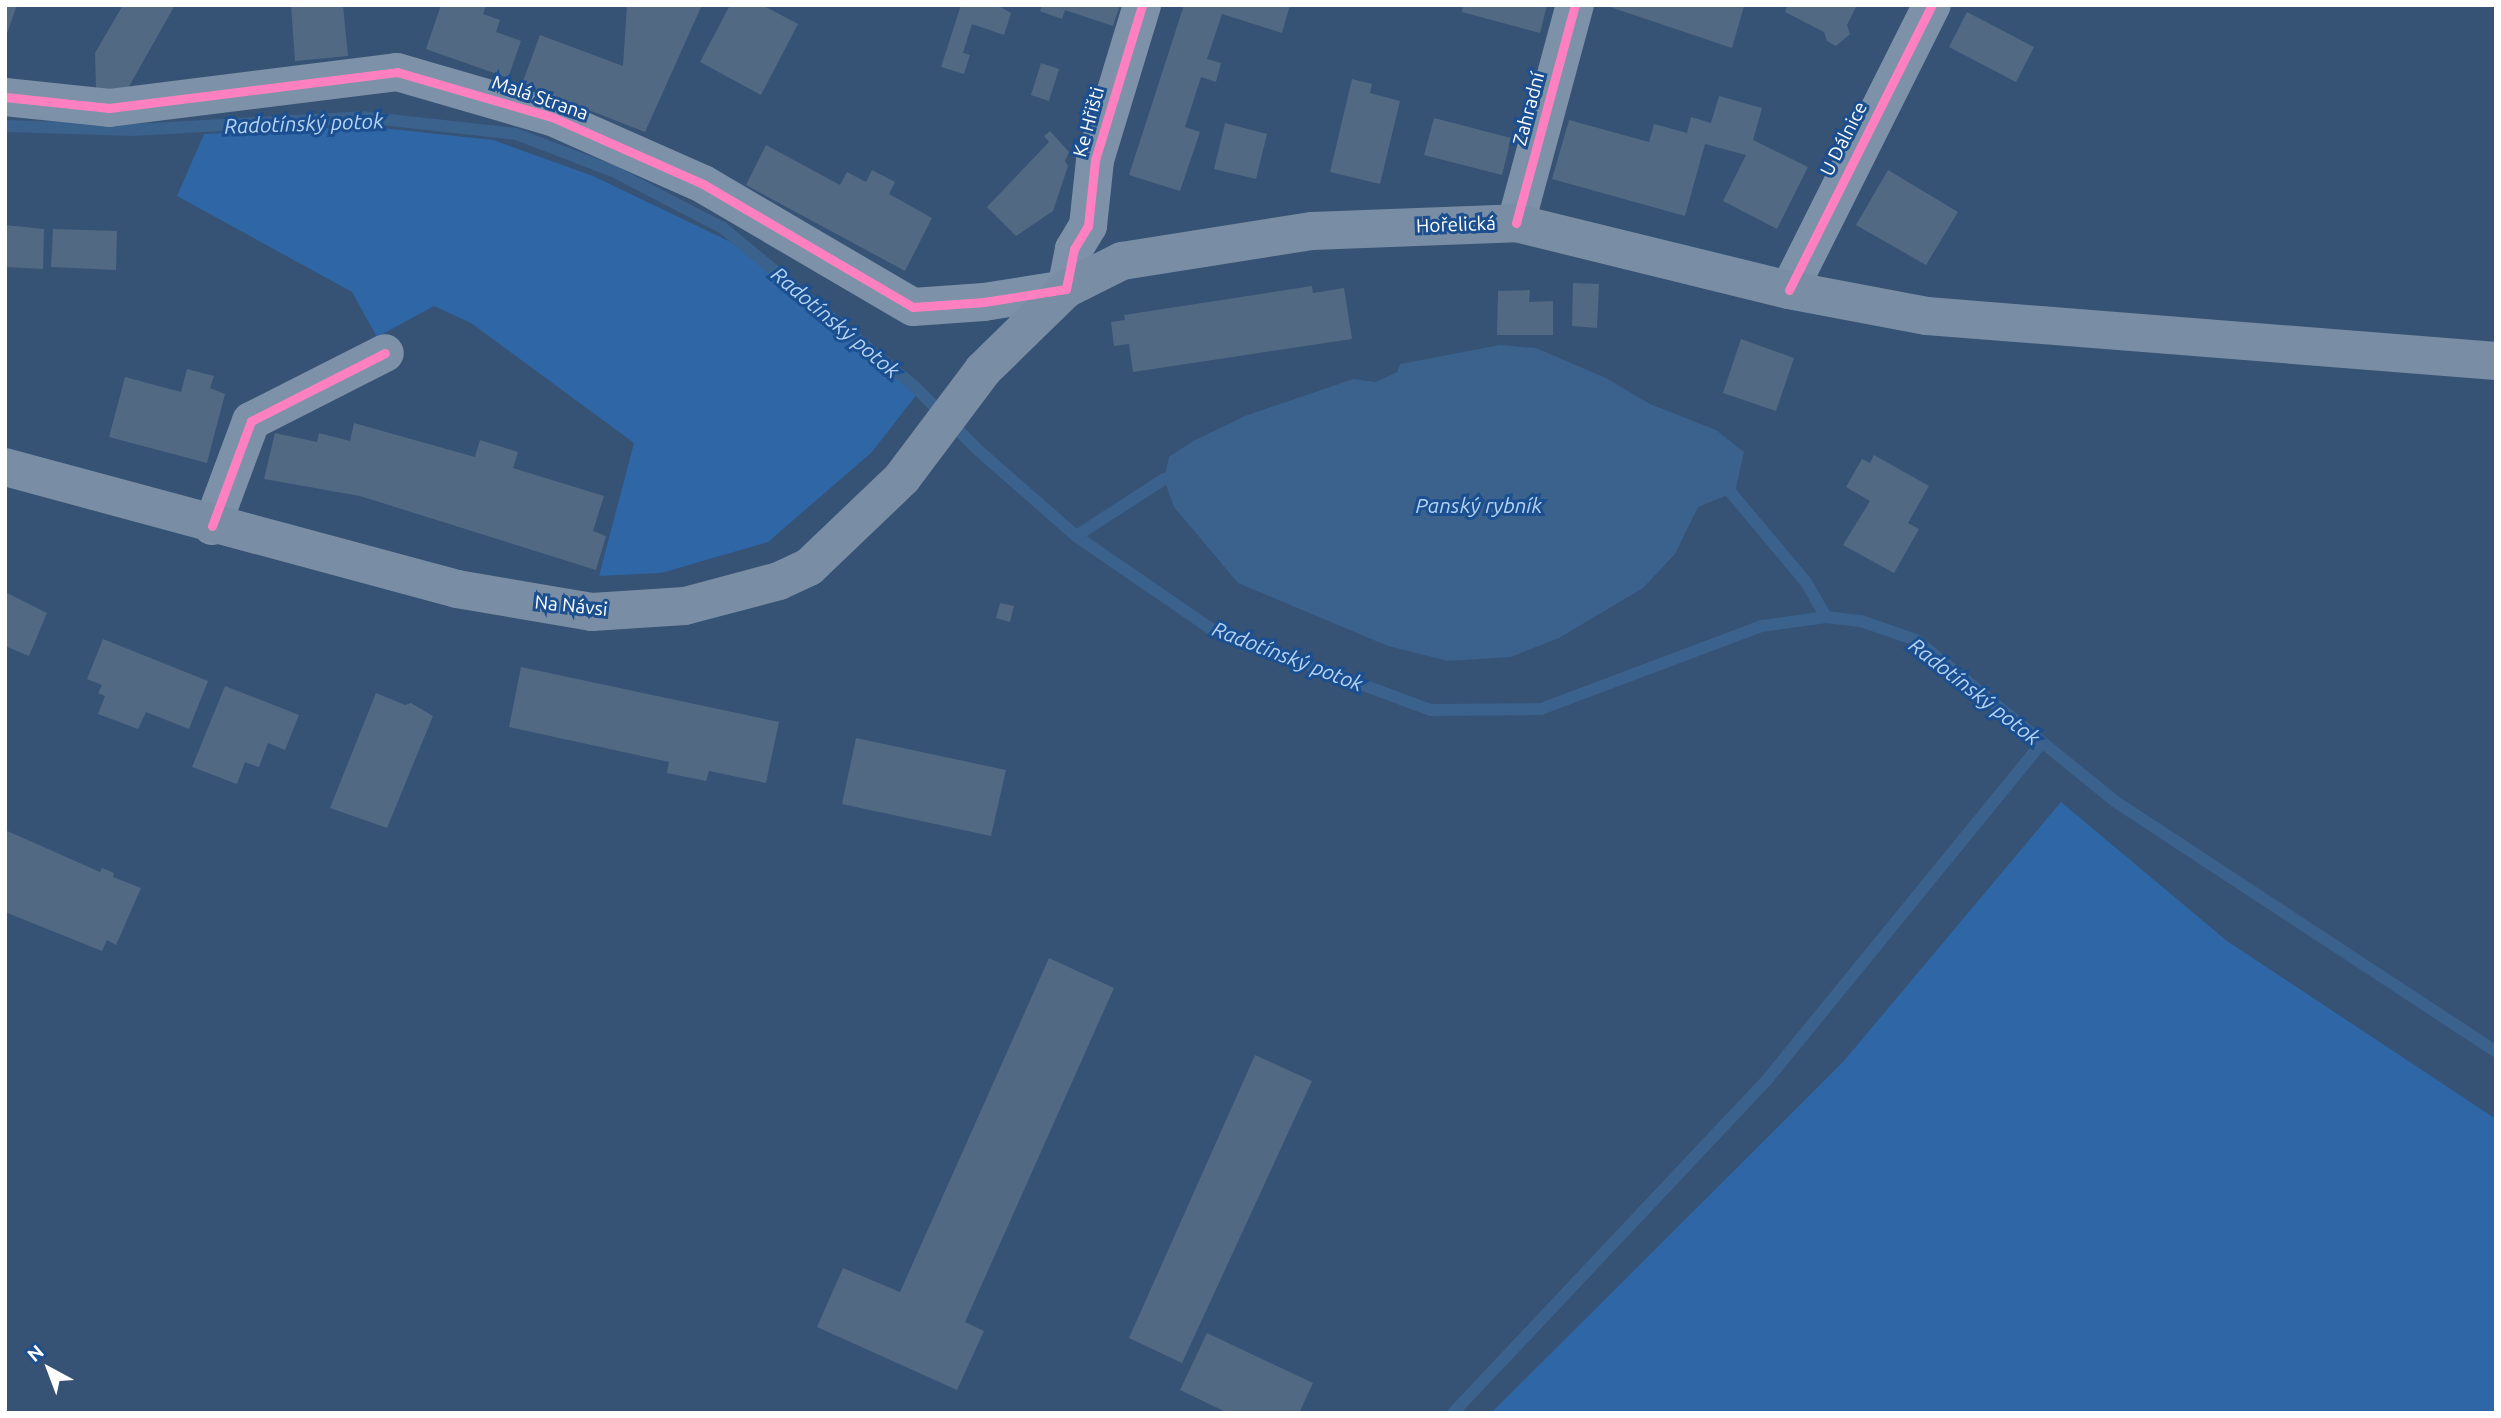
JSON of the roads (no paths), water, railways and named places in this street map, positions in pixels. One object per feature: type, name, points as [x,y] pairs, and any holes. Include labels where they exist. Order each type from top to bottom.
[{"type":"main road","name":"Hořelická","points":[[1066,289],[1122,261],[1312,231],[1516,223],[1789,290],[1927,316],[2496,361]]},
{"type":"main road","name":"Na Návsi","points":[[5,467],[212,526],[457,589],[592,612],[685,606],[779,581],[809,567],[902,478],[983,370],[1066,289]]},
{"type":"street","name":"Ke Hřišti","points":[[1066,289],[1074,249],[1088,226],[1095,160],[1142,5]]},
{"type":"street","name":"Zahradní","points":[[1516,223],[1575,5]]},
{"type":"street","name":"U Dálnice","points":[[1789,290],[1932,5]]},
{"type":"street","name":"Malá Strana","points":[[5,97],[109,108],[397,72],[552,117],[704,184],[913,307],[984,302],[1066,289]]},
{"type":"street","points":[[212,526],[251,421],[385,353]]},
{"type":"water","name":"Panský rybník","points":[[1500,345],[1536,348],[1606,378],[1650,404],[1716,430],[1744,452],[1735,492],[1698,507],[1675,554],[1643,588],[1559,638],[1511,657],[1448,661],[1388,646],[1238,583],[1174,507],[1164,479],[1169,457],[1193,441],[1245,416],[1353,379],[1376,382],[1397,372],[1400,364]]},
{"type":"waterway","name":"Radotínský potok","points":[[5,126],[133,130],[363,117],[516,134],[613,171],[723,228],[914,386],[979,451],[1076,536],[1210,628],[1430,710],[1541,709],[1762,626],[1826,617],[1861,621],[1916,640],[2116,802],[2496,1052]]},
{"type":"waterway","points":[[1076,536],[1164,479],[1178,479]]},
{"type":"waterway","points":[[1722,482],[1806,582],[1826,617]]},
{"type":"waterway","points":[[1453,1413],[1766,1081],[2041,744]]}]
